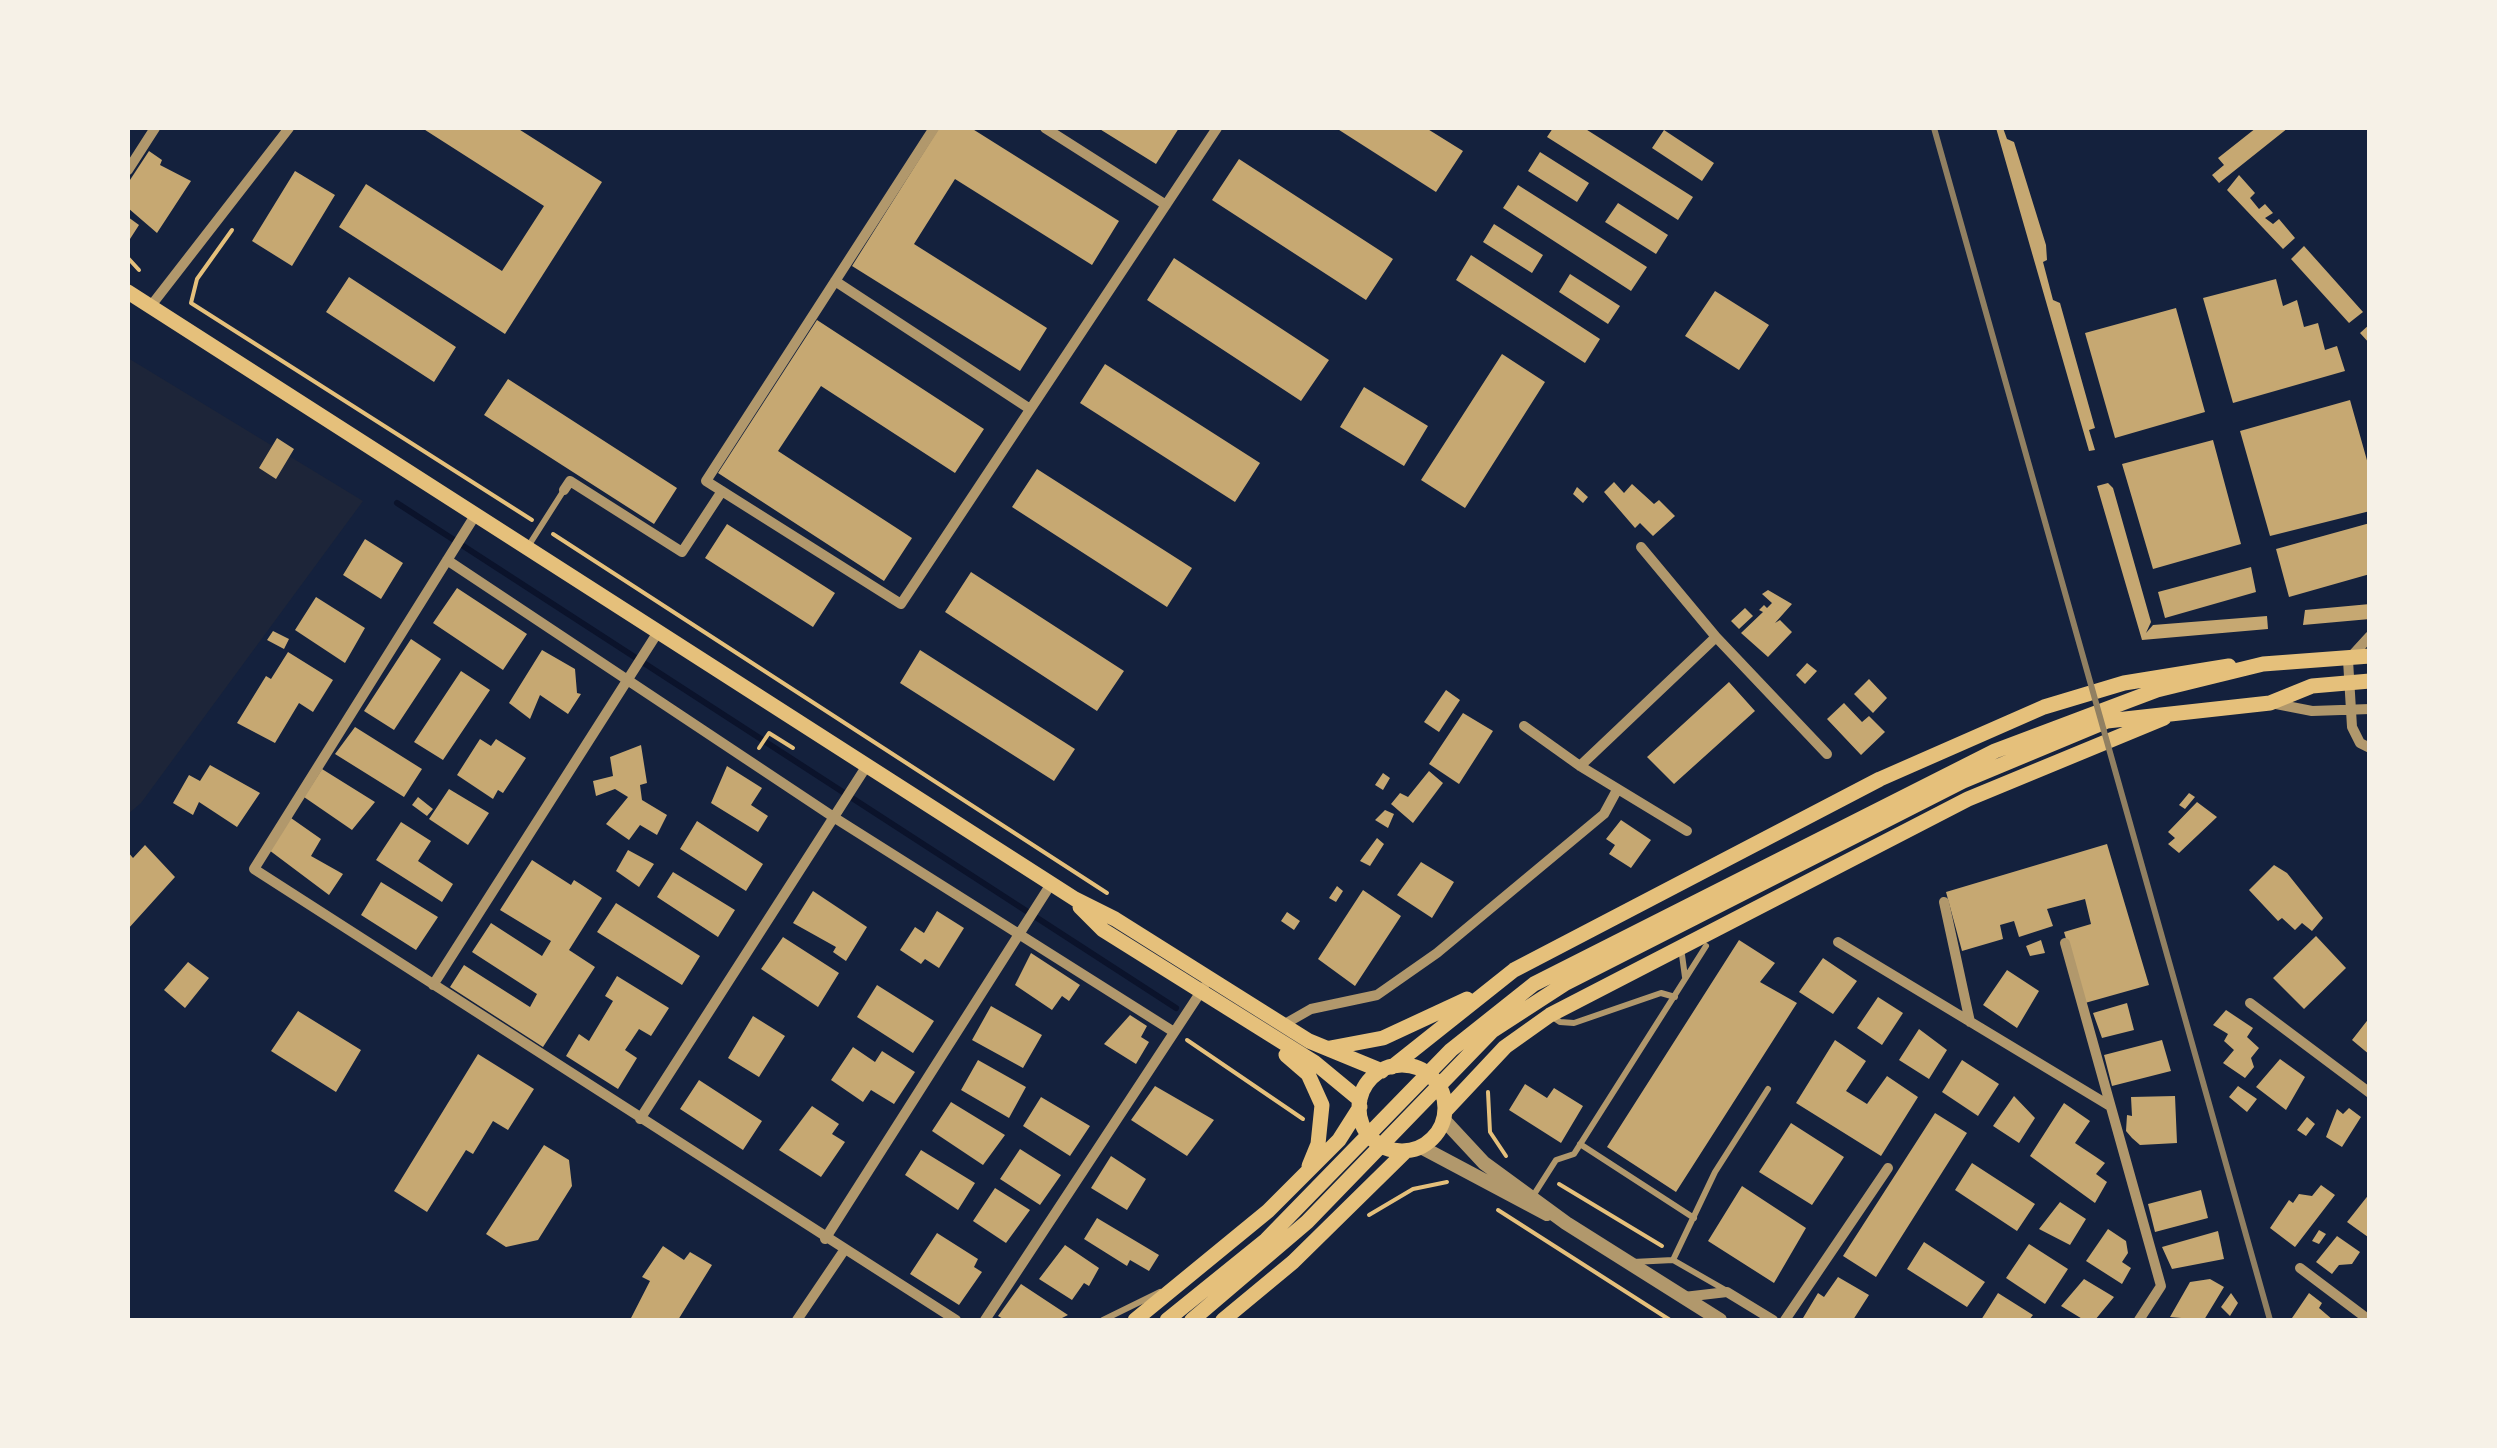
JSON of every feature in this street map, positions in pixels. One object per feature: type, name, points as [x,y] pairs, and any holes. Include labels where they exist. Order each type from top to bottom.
[{"type":"main road","points":[[128,292],[866,767],[1282,1025],[1326,1048],[1387,1069],[1412,1066],[1430,1075],[1442,1091],[1444,1116]]},
{"type":"main road","points":[[1326,1048],[1384,1038],[1488,988],[1547,951],[1880,779],[2044,707],[2154,676],[2207,667],[2370,656]]},
{"type":"main road","points":[[1192,1320],[1492,1031],[1540,998],[2054,735],[2157,690],[2263,664]]},
{"type":"main road","points":[[2054,735],[2129,716],[2270,703],[2312,686],[2370,682]]},
{"type":"main road","points":[[1223,1320],[1293,1262],[1414,1149],[1504,1047],[1550,1015],[1968,799],[2170,715]]},
{"type":"main road","points":[[1075,899],[1103,930],[1314,1062],[1360,1104],[1373,1140],[1414,1149]]},
{"type":"main road","points":[[1135,1320],[1302,1178],[1339,1140],[1368,1083],[1488,988]]},
{"type":"main road","points":[[1207,998],[1230,1019],[1299,1065],[1320,1094],[1321,1130],[1302,1178]]},
{"type":"main road","points":[[1167,1320],[1328,1190]]},
{"type":"street","points":[[128,170],[154,128]]},
{"type":"street","points":[[150,306],[289,128]]},
{"type":"street","points":[[934,128],[706,481],[901,604],[1217,128]]},
{"type":"street","points":[[1045,128],[1166,205]]},
{"type":"street","points":[[835,281],[1030,410]]},
{"type":"street","points":[[564,490],[570,480],[682,552],[722,491]]},
{"type":"street","points":[[476,514],[254,869],[824,1239],[956,1320]]},
{"type":"street","points":[[1641,547],[1716,637],[1827,754]]},
{"type":"street","points":[[447,560],[834,818],[1023,929],[1174,1032]]},
{"type":"street","points":[[433,985],[658,632]]},
{"type":"street","points":[[2370,636],[2348,660],[2352,727],[2360,743],[2370,748]]},
{"type":"street","points":[[1580,766],[1716,637]]},
{"type":"street","points":[[2270,703],[2312,710],[2370,708]]},
{"type":"street","points":[[1524,726],[1580,766],[1687,831]]},
{"type":"street","points":[[640,1119],[866,767]]},
{"type":"street","points":[[1282,1025],[1311,1010],[1377,995],[1437,953],[1604,814],[1618,790]]},
{"type":"street","points":[[824,1239],[1052,884]]},
{"type":"street","points":[[1944,902],[1970,1022]]},
{"type":"street","points":[[1838,942],[2111,1106]]},
{"type":"street","points":[[2065,943],[2161,1286],[2140,1320]]},
{"type":"street","points":[[985,1320],[1174,1032],[1207,998],[1210,979]]},
{"type":"street","points":[[2250,1003],[2370,1094]]},
{"type":"street","points":[[1444,1116],[1484,1163],[1566,1223]]},
{"type":"street","points":[[1414,1149],[1566,1223],[1720,1320]]},
{"type":"street","points":[[1785,1320],[1888,1168]]},
{"type":"street","points":[[797,1320],[844,1248]]},
{"type":"street","points":[[2300,1268],[2369,1320]]},
{"type":"street","points":[[1684,1297],[1727,1292],[1773,1320]]},
{"type":"lane","points":[[528,546],[564,490]]},
{"type":"lane","points":[[1533,1196],[1556,1160],[1574,1154],[1706,946]]},
{"type":"lane","points":[[1682,955],[1685,978]]},
{"type":"lane","points":[[1550,1015],[1560,1022],[1588,1021],[1661,993],[1675,998]]},
{"type":"lane","points":[[1674,1260],[1715,1172],[1768,1089]]},
{"type":"lane","points":[[1580,1144],[1694,1218]]},
{"type":"lane","points":[[1627,1262],[1674,1260],[1727,1292]]},
{"type":"lane","points":[[1103,1320],[1149,1294],[1176,1288]]},
{"type":"path","points":[[240,218],[197,279],[191,303],[526,516]]},
{"type":"path","points":[[128,258],[139,270]]},
{"type":"path","points":[[556,535],[1112,897]]},
{"type":"path","points":[[769,734],[792,748]]},
{"type":"path","points":[[1174,1032],[1311,1124]]},
{"type":"path","points":[[1484,1083],[1489,1094],[1490,1132],[1496,1146],[1520,1166]]},
{"type":"path","points":[[1553,1180],[1647,1241],[1665,1247]]},
{"type":"path","points":[[1364,1218],[1414,1189],[1453,1181]]},
{"type":"path","points":[[1486,1202],[1670,1320]]},
{"type":"shaded area","points":[[128,358],[363,501],[141,803],[128,814]]},
{"type":"building","points":[[422,128],[517,128],[602,182],[505,334],[339,227],[366,184],[502,271],[544,206]]},
{"type":"building","points":[[939,128],[971,128],[1119,221],[1092,265],[955,179],[914,244],[1047,328],[1020,371],[852,266]]},
{"type":"building","points":[[1098,128],[1179,128],[1156,164]]},
{"type":"building","points":[[1336,128],[1426,128],[1463,151],[1436,192]]},
{"type":"building","points":[[1553,128],[1584,128],[1693,197],[1678,220],[1547,137]]},
{"type":"building","points":[[1996,128],[2003,128],[2007,139],[2014,142],[2046,245],[2047,260],[2043,262],[2053,300],[2060,303],[2095,428],[2089,430],[2095,450],[2089,451]]},
{"type":"building","points":[[2256,128],[2288,128],[2219,183],[2212,175],[2224,165],[2218,158]]},
{"type":"building","points":[[1664,130],[1714,163],[1702,181],[1652,148]]},
{"type":"building","points":[[149,151],[162,160],[160,165],[191,181],[157,233],[128,208],[128,183]]},
{"type":"building","points":[[1540,152],[1589,183],[1577,202],[1528,171]]},
{"type":"building","points":[[1239,159],[1393,259],[1366,300],[1212,200]]},
{"type":"building","points":[[295,171],[335,195],[292,266],[252,241]]},
{"type":"building","points":[[2239,175],[2255,193],[2250,198],[2259,209],[2265,204],[2273,213],[2265,218],[2273,224],[2279,219],[2295,238],[2283,249],[2227,190]]},
{"type":"building","points":[[1518,185],[1647,267],[1631,291],[1503,208]]},
{"type":"building","points":[[1618,203],[1668,235],[1656,254],[1605,222]]},
{"type":"building","points":[[128,217],[139,225],[130,239],[128,237]]},
{"type":"building","points":[[1494,224],[1543,255],[1532,273],[1483,242]]},
{"type":"building","points":[[2304,246],[2363,312],[2349,323],[2291,259]]},
{"type":"building","points":[[1471,255],[1600,339],[1585,363],[1456,280]]},
{"type":"building","points":[[1174,258],[1329,360],[1301,401],[1147,300]]},
{"type":"building","points":[[1570,274],[1620,306],[1608,324],[1559,292]]},
{"type":"building","points":[[349,277],[456,347],[434,382],[326,312]]},
{"type":"building","points":[[2276,279],[2283,306],[2297,300],[2304,327],[2318,323],[2325,350],[2337,346],[2345,371],[2233,403],[2203,298]]},
{"type":"building","points":[[1715,291],[1769,325],[1739,370],[1685,336]]},
{"type":"building","points":[[2176,308],[2205,412],[2115,438],[2085,333]]},
{"type":"building","points":[[817,320],[984,429],[955,473],[821,386],[778,451],[912,538],[884,581],[718,473]]},
{"type":"building","points":[[2370,324],[2370,344],[2360,333]]},
{"type":"building","points":[[1502,354],[1545,382],[1465,508],[1421,480]]},
{"type":"building","points":[[1105,364],[1260,463],[1235,502],[1080,403]]},
{"type":"building","points":[[508,379],[677,488],[654,524],[484,415]]},
{"type":"building","points":[[1364,387],[1428,426],[1404,466],[1340,427]]},
{"type":"building","points":[[2350,400],[2370,471],[2370,511],[2270,536],[2240,431]]},
{"type":"building","points":[[277,438],[294,449],[276,479],[259,468]]},
{"type":"building","points":[[2213,440],[2241,544],[2153,569],[2122,464]]},
{"type":"building","points":[[1037,469],[1192,568],[1167,607],[1012,507]]},
{"type":"building","points":[[1614,482],[1624,493],[1632,484],[1654,504],[1659,500],[1675,516],[1653,536],[1640,523],[1635,528],[1604,492]]},
{"type":"building","points":[[2108,483],[2113,488],[2151,622],[2146,633],[2153,625],[2267,616],[2268,629],[2142,640],[2097,486]]},
{"type":"building","points":[[1577,487],[1588,497],[1583,503],[1573,494]]},
{"type":"building","points":[[2370,523],[2370,574],[2289,597],[2276,549]]},
{"type":"building","points":[[727,524],[835,593],[813,627],[705,558]]},
{"type":"building","points":[[365,539],[403,563],[381,599],[343,575]]},
{"type":"building","points":[[2251,567],[2256,592],[2165,618],[2158,592]]},
{"type":"building","points":[[971,572],[1124,671],[1097,711],[945,612]]},
{"type":"building","points":[[457,588],[527,634],[503,670],[433,623]]},
{"type":"building","points":[[1768,590],[1792,604],[1775,623],[1780,620],[1792,632],[1768,657],[1741,633],[1763,612],[1759,610],[1764,605],[1767,608],[1772,603],[1762,594]]},
{"type":"building","points":[[316,597],[365,628],[345,663],[295,630]]},
{"type":"building","points":[[2370,604],[2370,619],[2303,625],[2305,610]]},
{"type":"building","points":[[1745,608],[1753,616],[1739,629],[1731,621]]},
{"type":"building","points":[[273,631],[289,639],[284,649],[267,640]]},
{"type":"building","points":[[411,639],[441,659],[394,730],[364,711]]},
{"type":"building","points":[[542,650],[575,669],[577,693],[581,694],[568,714],[540,695],[530,719],[509,703]]},
{"type":"building","points":[[920,650],[1075,749],[1054,781],[900,683]]},
{"type":"building","points":[[288,652],[333,680],[313,712],[299,703],[275,743],[237,723],[266,676],[271,679]]},
{"type":"building","points":[[1807,663],[1817,671],[1805,684],[1796,675]]},
{"type":"building","points":[[461,671],[490,690],[443,760],[414,742]]},
{"type":"building","points":[[1869,679],[1887,698],[1873,713],[1854,694]]},
{"type":"building","points":[[1729,682],[1755,711],[1674,784],[1647,757]]},
{"type":"building","points":[[1446,690],[1460,700],[1439,732],[1424,722]]},
{"type":"building","points":[[1844,703],[1862,722],[1869,716],[1885,732],[1861,755],[1827,719]]},
{"type":"building","points":[[1463,713],[1493,731],[1459,784],[1429,764]]},
{"type":"building","points":[[355,727],[422,769],[404,797],[335,754]]},
{"type":"building","points":[[480,739],[491,746],[496,739],[526,758],[503,793],[498,790],[493,799],[457,775]]},
{"type":"building","points":[[641,745],[647,783],[640,785],[642,800],[667,815],[657,835],[640,825],[629,840],[606,824],[628,797],[615,789],[596,796],[593,781],[613,776],[610,757]]},
{"type":"building","points":[[210,765],[260,793],[237,827],[199,802],[193,815],[173,803],[189,775],[200,781]]},
{"type":"building","points":[[727,766],[762,788],[751,805],[768,816],[758,832],[711,803]]},
{"type":"building","points":[[322,769],[375,802],[352,830],[304,797]]},
{"type":"building","points":[[1429,771],[1443,783],[1413,823],[1391,804],[1400,793],[1408,797]]},
{"type":"building","points":[[1383,773],[1390,778],[1383,790],[1375,785]]},
{"type":"building","points":[[449,789],[489,813],[468,845],[429,819]]},
{"type":"building","points":[[2189,793],[2195,797],[2185,809],[2179,805]]},
{"type":"building","points":[[418,797],[433,809],[427,816],[412,805]]},
{"type":"building","points":[[2197,802],[2217,817],[2179,853],[2168,844],[2175,838],[2168,832]]},
{"type":"building","points":[[1385,810],[1394,814],[1388,828],[1375,820]]},
{"type":"building","points":[[291,818],[321,839],[311,856],[343,874],[329,895],[269,850]]},
{"type":"building","points":[[1621,820],[1651,840],[1631,868],[1609,854],[1615,845],[1606,839]]},
{"type":"building","points":[[697,821],[763,864],[746,891],[680,849]]},
{"type":"building","points":[[401,822],[431,841],[418,861],[453,884],[442,902],[376,860]]},
{"type":"building","points":[[1377,838],[1384,844],[1370,866],[1360,861]]},
{"type":"building","points":[[2107,844],[2149,985],[2085,1003],[2064,932],[2091,924],[2085,899],[2047,909],[2053,926],[2019,937],[2014,921],[2000,925],[2003,939],[1962,951],[1946,892]]},
{"type":"building","points":[[145,845],[175,877],[128,929],[128,852],[133,858]]},
{"type":"building","points":[[628,850],[654,864],[639,887],[616,871]]},
{"type":"building","points":[[532,860],[571,885],[574,880],[602,898],[569,950],[595,967],[543,1047],[450,987],[464,965],[530,1007],[537,994],[472,952],[491,923],[542,956],[551,941],[500,910]]},
{"type":"building","points":[[1421,862],[1454,882],[1432,918],[1397,895]]},
{"type":"building","points":[[2274,865],[2287,873],[2323,918],[2312,931],[2302,923],[2295,930],[2282,918],[2278,921],[2249,890]]},
{"type":"building","points":[[673,872],[735,910],[718,937],[657,897]]},
{"type":"building","points":[[381,882],[438,917],[416,950],[361,915]]},
{"type":"building","points":[[1337,886],[1343,891],[1336,902],[1329,898]]},
{"type":"building","points":[[1363,890],[1401,916],[1355,986],[1318,959]]},
{"type":"building","points":[[813,891],[867,927],[846,961],[833,952],[836,947],[793,923]]},
{"type":"building","points":[[616,903],[700,956],[682,985],[597,932]]},
{"type":"building","points":[[937,911],[964,928],[939,968],[925,959],[921,964],[900,950],[915,927],[924,933]]},
{"type":"building","points":[[1287,912],[1300,921],[1294,930],[1281,921]]},
{"type":"building","points":[[2316,936],[2346,968],[2304,1009],[2273,978]]},
{"type":"building","points":[[783,937],[839,973],[818,1007],[761,969]]},
{"type":"building","points":[[1739,940],[1775,963],[1760,982],[1797,1003],[1676,1192],[1607,1147]]},
{"type":"building","points":[[2041,940],[2045,953],[2030,956],[2026,946]]},
{"type":"building","points":[[1031,953],[1080,985],[1069,1001],[1062,996],[1052,1010],[1015,985]]},
{"type":"building","points":[[1823,958],[1857,981],[1833,1014],[1799,992]]},
{"type":"building","points":[[188,962],[209,978],[185,1008],[164,990]]},
{"type":"building","points":[[2007,970],[2039,991],[2017,1028],[1983,1005]]},
{"type":"building","points":[[617,976],[669,1008],[651,1036],[639,1029],[625,1050],[637,1058],[618,1089],[566,1056],[579,1034],[589,1041],[613,1001],[605,996]]},
{"type":"building","points":[[877,985],[934,1021],[913,1053],[857,1017]]},
{"type":"building","points":[[1878,997],[1903,1013],[1882,1045],[1857,1028]]},
{"type":"building","points":[[2127,1003],[2134,1030],[2102,1038],[2093,1013]]},
{"type":"building","points":[[991,1006],[1042,1035],[1023,1068],[972,1040]]},
{"type":"building","points":[[2226,1010],[2253,1028],[2247,1037],[2259,1048],[2251,1058],[2254,1067],[2245,1078],[2223,1063],[2234,1050],[2224,1041],[2228,1034],[2213,1025]]},
{"type":"building","points":[[298,1011],[361,1050],[336,1092],[271,1051]]},
{"type":"building","points":[[1130,1015],[1147,1026],[1141,1037],[1149,1042],[1136,1064],[1104,1044]]},
{"type":"building","points":[[753,1016],[785,1036],[759,1077],[728,1058]]},
{"type":"building","points":[[2370,1017],[2370,1055],[2352,1040]]},
{"type":"building","points":[[1919,1029],[1947,1050],[1929,1079],[1899,1060]]},
{"type":"building","points":[[1835,1040],[1866,1061],[1846,1091],[1867,1104],[1887,1076],[1918,1097],[1881,1156],[1796,1103]]},
{"type":"building","points":[[2162,1040],[2171,1071],[2112,1086],[2104,1055]]},
{"type":"building","points":[[853,1047],[875,1062],[882,1051],[915,1072],[894,1104],[871,1090],[863,1102],[831,1080]]},
{"type":"building","points":[[478,1054],[534,1089],[508,1130],[493,1121],[473,1154],[466,1150],[427,1212],[394,1191]]},
{"type":"building","points":[[2280,1059],[2305,1077],[2286,1110],[2256,1087]]},
{"type":"building","points":[[978,1060],[1026,1087],[1009,1118],[961,1090]]},
{"type":"building","points":[[1962,1060],[1999,1084],[1978,1116],[1942,1092]]},
{"type":"building","points":[[699,1080],[762,1121],[743,1150],[680,1109]]},
{"type":"building","points":[[1525,1084],[1547,1098],[1554,1088],[1583,1106],[1561,1143],[1509,1110]]},
{"type":"building","points":[[1155,1086],[1214,1120],[1187,1156],[1131,1120]]},
{"type":"building","points":[[2238,1086],[2257,1099],[2247,1112],[2229,1097]]},
{"type":"building","points":[[2014,1096],[2035,1118],[2019,1143],[1993,1126]]},
{"type":"building","points":[[2175,1096],[2177,1143],[2140,1145],[2126,1131],[2127,1115],[2132,1116],[2131,1097]]},
{"type":"building","points":[[1041,1097],[1090,1126],[1070,1156],[1023,1126]]},
{"type":"building","points":[[951,1102],[1005,1135],[983,1165],[932,1131]]},
{"type":"building","points":[[2064,1103],[2090,1121],[2075,1143],[2105,1163],[2096,1174],[2107,1182],[2095,1203],[2030,1156]]},
{"type":"building","points":[[812,1106],[839,1124],[832,1134],[845,1142],[821,1177],[779,1150]]},
{"type":"building","points":[[2349,1108],[2361,1117],[2342,1147],[2326,1137],[2337,1109],[2343,1114]]},
{"type":"building","points":[[1935,1113],[1967,1133],[1876,1277],[1843,1256]]},
{"type":"building","points":[[2307,1117],[2315,1124],[2306,1136],[2297,1130]]},
{"type":"building","points":[[1791,1123],[1844,1157],[1812,1205],[1759,1172]]},
{"type":"building","points":[[544,1145],[569,1160],[572,1186],[538,1240],[506,1247],[486,1234]]},
{"type":"building","points":[[1020,1149],[1061,1175],[1040,1205],[1000,1179]]},
{"type":"building","points":[[921,1150],[975,1183],[958,1210],[905,1175]]},
{"type":"building","points":[[1111,1156],[1146,1179],[1127,1210],[1091,1188]]},
{"type":"building","points":[[1972,1163],[2035,1204],[2017,1231],[1955,1190]]},
{"type":"building","points":[[2321,1185],[2335,1195],[2295,1247],[2270,1228],[2289,1200],[2293,1203],[2299,1194],[2312,1196]]},
{"type":"building","points":[[1742,1186],[1806,1228],[1774,1283],[1708,1241]]},
{"type":"building","points":[[995,1188],[1030,1210],[1006,1243],[973,1221]]},
{"type":"building","points":[[2201,1190],[2208,1218],[2155,1232],[2148,1204]]},
{"type":"building","points":[[2370,1193],[2370,1235],[2368,1237],[2347,1222]]},
{"type":"building","points":[[2060,1202],[2086,1219],[2070,1245],[2039,1229]]},
{"type":"building","points":[[1097,1218],[1159,1255],[1149,1271],[1130,1260],[1127,1266],[1084,1239]]},
{"type":"building","points":[[2108,1229],[2126,1241],[2128,1253],[2122,1262],[2131,1268],[2122,1284],[2086,1261]]},
{"type":"building","points":[[2319,1230],[2326,1234],[2319,1244],[2312,1241]]},
{"type":"building","points":[[2218,1231],[2224,1259],[2172,1269],[2162,1247]]},
{"type":"building","points":[[937,1233],[978,1259],[974,1267],[982,1272],[959,1305],[910,1274]]},
{"type":"building","points":[[2337,1236],[2360,1252],[2352,1264],[2339,1265],[2332,1274],[2316,1262]]},
{"type":"building","points":[[1924,1242],[1985,1282],[1967,1307],[1907,1269]]},
{"type":"building","points":[[2029,1244],[2068,1269],[2045,1304],[2006,1278]]},
{"type":"building","points":[[1065,1245],[1099,1268],[1089,1286],[1084,1283],[1072,1300],[1039,1279]]},
{"type":"building","points":[[663,1246],[684,1260],[690,1252],[712,1265],[678,1320],[630,1320],[650,1281],[642,1277]]},
{"type":"building","points":[[1838,1277],[1869,1295],[1853,1320],[1803,1318],[1818,1293],[1824,1297]]},
{"type":"building","points":[[2084,1279],[2114,1297],[2095,1320],[2084,1320],[2061,1306]]},
{"type":"building","points":[[2210,1279],[2224,1287],[2204,1320],[2170,1317],[2190,1282]]},
{"type":"building","points":[[1021,1284],[1068,1315],[1058,1320],[1005,1320],[998,1316]]},
{"type":"building","points":[[1998,1293],[2033,1315],[2029,1320],[1981,1320]]},
{"type":"building","points":[[2231,1293],[2238,1303],[2230,1316],[2221,1307]]},
{"type":"building","points":[[2309,1293],[2322,1303],[2319,1308],[2333,1320],[2292,1318]]},
{"type":"waterway","points":[[397,503],[1176,1008]]},
{"type":"railway","points":[[1934,128],[2270,1320]]}]
